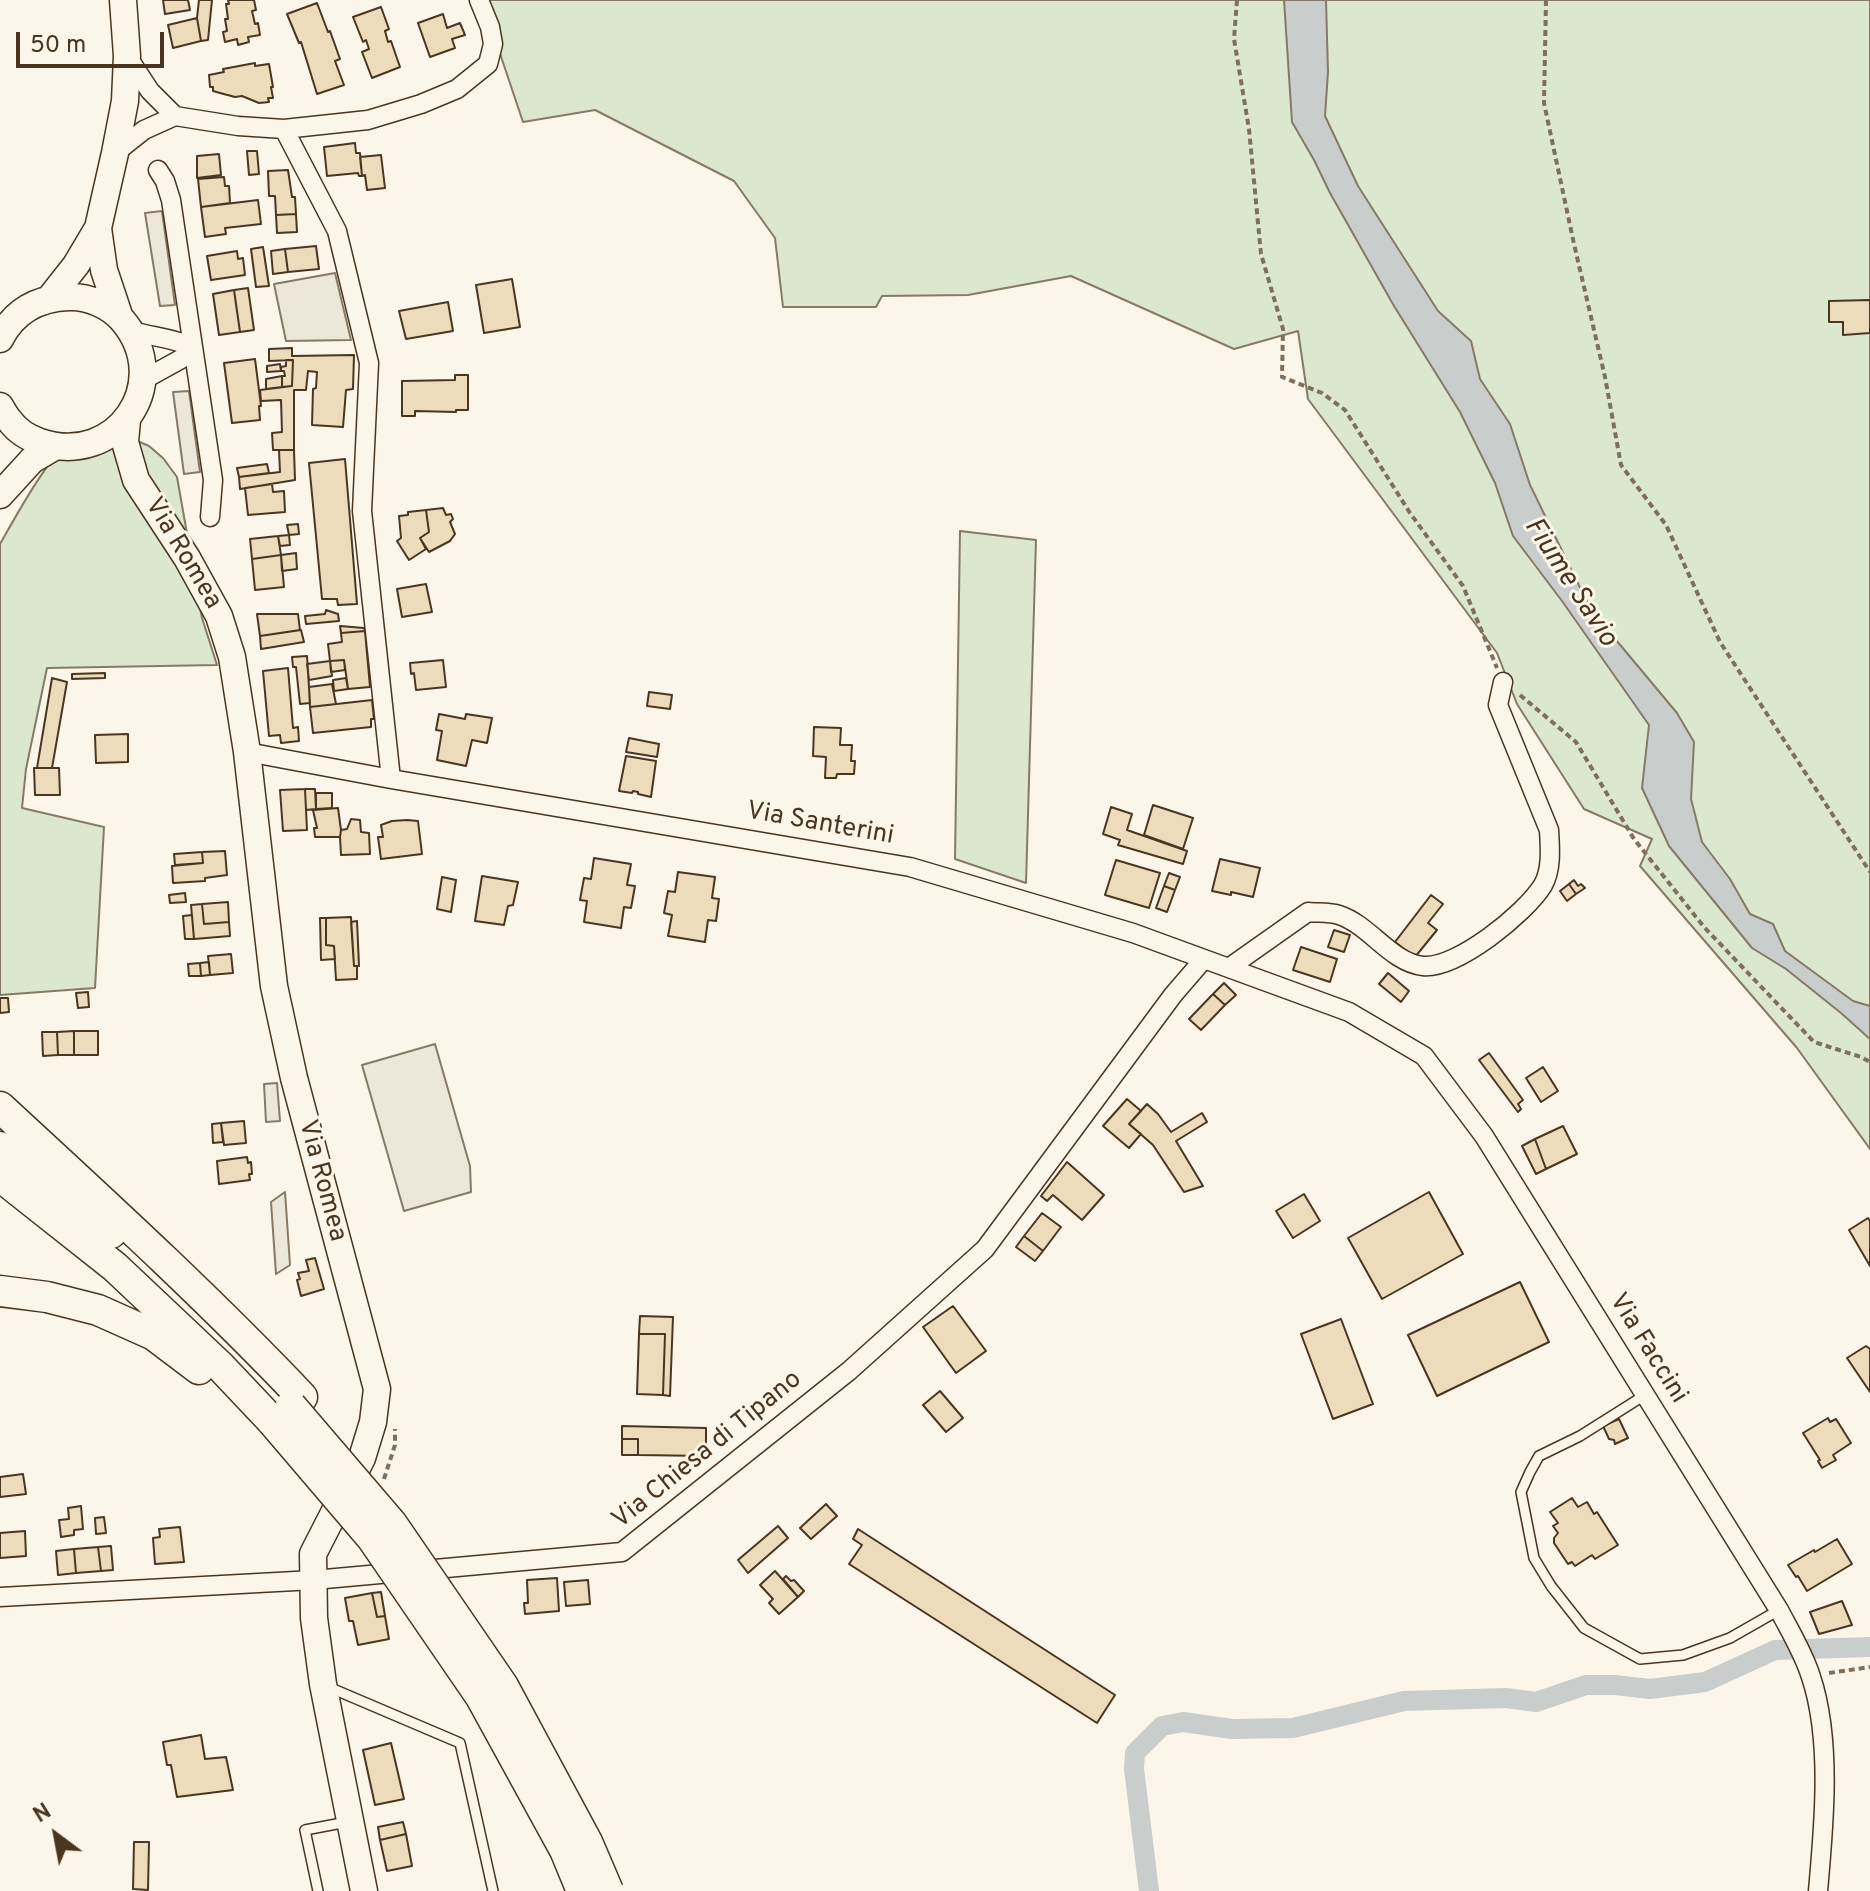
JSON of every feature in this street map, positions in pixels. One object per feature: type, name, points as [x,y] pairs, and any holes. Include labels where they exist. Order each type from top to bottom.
[{"type":"highway","points":[[0,1107],[248,1340],[317,1492],[382,1531],[503,1686],[587,1842],[608,1891]]},
{"type":"highway","points":[[0,1147],[132,1249],[238,1350],[282,1414]]},
{"type":"highway","points":[[0,1176],[115,1267],[221,1367],[282,1414]]},
{"type":"highway","points":[[0,1291],[47,1297],[98,1310],[154,1335],[210,1377],[282,1414],[354,1459],[382,1531],[481,1697],[565,1850],[582,1891]]},
{"type":"main road","points":[[50,298],[76,265],[98,228],[125,101],[127,56],[123,0]]},
{"type":"main road","points":[[98,228],[104,270],[142,355],[143,380]]},
{"type":"main road","points":[[0,339],[7,326],[26,308],[50,298],[75,296],[98,302],[126,323]]},
{"type":"main road","name":"Via Romea","points":[[143,380],[138,401],[127,420],[125,442],[136,480],[187,558],[219,616],[232,657],[247,752],[274,986],[294,1078],[377,1389],[373,1422],[362,1458],[313,1554],[314,1618],[323,1684],[364,1891]]},
{"type":"main road","name":"Via Romea","points":[[0,406],[11,423],[31,439],[106,458],[136,480]]},
{"type":"main road","points":[[0,495],[32,460],[106,437],[127,420]]},
{"type":"street","points":[[115,153],[144,130],[175,116],[238,126],[284,129],[368,120],[457,89],[488,64],[493,44],[479,0]]},
{"type":"street","points":[[127,56],[150,91],[175,116]]},
{"type":"street","points":[[284,129],[337,231],[369,363],[362,511],[391,779]]},
{"type":"street","name":"Via Romea","points":[[158,170],[171,200],[213,480],[210,517]]},
{"type":"street","points":[[126,323],[152,337],[178,340],[193,347],[181,359],[143,380]]},
{"type":"street","points":[[1230,967],[1308,912],[1338,915],[1359,926],[1399,956],[1420,965],[1442,964],[1492,935],[1527,905],[1544,883],[1550,848],[1549,830],[1498,705],[1503,682]]},
{"type":"street","name":"Via Santerini","points":[[247,752],[910,867],[1133,933],[1230,967]]},
{"type":"street","name":"Via Chiesa di Tipano","points":[[0,1597],[314,1580],[622,1552],[849,1371],[985,1249],[1173,995],[1204,959]]},
{"type":"street","name":"Via Faccini","points":[[1230,967],[1349,1012],[1424,1056],[1484,1136],[1779,1610],[1811,1675],[1820,1713],[1825,1810],[1818,1891]]},
{"type":"lane","points":[[1645,1395],[1580,1436],[1539,1456],[1530,1472],[1521,1492],[1534,1558],[1551,1586],[1584,1628],[1640,1659],[1683,1655],[1730,1638],[1779,1610]]},
{"type":"lane","points":[[323,1684],[460,1743],[493,1891]]},
{"type":"lane","points":[[318,1891],[305,1830],[350,1821]]},
{"type":"path","points":[[1237,0],[1234,39],[1249,129],[1261,254],[1283,329],[1282,377],[1322,393],[1345,410],[1410,513],[1463,586],[1503,682],[1576,742],[1634,839],[1704,927],[1814,1042],[1870,1062]]},
{"type":"path","points":[[1546,0],[1544,103],[1605,377],[1621,465],[1666,525],[1720,642],[1870,872]]},
{"type":"path","points":[[1811,1675],[1870,1667]]},
{"type":"green space","points":[[482,0],[1870,0],[1870,1149],[1797,1048],[1640,866],[1652,839],[1584,809],[1517,704],[1497,653],[1308,399],[1298,331],[1234,349],[1071,276],[968,295],[882,296],[876,307],[783,307],[775,238],[734,181],[595,110],[523,122]]},
{"type":"green space","points":[[126,436],[149,446],[177,477],[202,618],[217,665],[47,668],[26,769],[22,808],[104,827],[95,988],[0,995],[0,544],[32,488],[63,448],[75,441]]},
{"type":"green space","points":[[960,531],[1036,540],[1026,883],[955,859]]},
{"type":"shaded area","points":[[162,211],[175,305],[160,306],[145,213]]},
{"type":"shaded area","points":[[335,273],[351,340],[286,341],[274,284]]},
{"type":"shaded area","points":[[189,391],[200,472],[184,474],[173,392]]},
{"type":"shaded area","points":[[435,1044],[470,1166],[471,1192],[404,1211],[362,1065]]},
{"type":"shaded area","points":[[277,1083],[280,1121],[266,1122],[264,1084]]},
{"type":"shaded area","points":[[285,1192],[290,1265],[276,1274],[271,1202]]},
{"type":"water","name":"Fiume Savio","points":[[1284,0],[1326,0],[1328,72],[1325,116],[1358,186],[1438,311],[1471,341],[1480,379],[1510,424],[1530,485],[1591,610],[1677,713],[1694,742],[1691,799],[1702,842],[1730,879],[1750,914],[1773,924],[1785,951],[1853,1001],[1870,1006],[1870,1039],[1786,969],[1752,948],[1669,846],[1642,788],[1649,725],[1513,536],[1495,483],[1460,412],[1394,306],[1292,122]]},
{"type":"building","points":[[163,0],[188,0],[190,10],[165,14]]},
{"type":"building","points":[[199,0],[212,0],[208,40],[201,41],[197,18]]},
{"type":"building","points":[[228,0],[254,0],[256,10],[252,11],[260,35],[248,37],[249,42],[238,45],[237,39],[225,42],[223,32],[227,31]]},
{"type":"building","points":[[317,3],[340,59],[335,61],[344,85],[317,94],[301,42],[287,14]]},
{"type":"building","points":[[381,7],[389,29],[385,31],[388,42],[391,41],[400,67],[372,78],[362,52],[369,49],[353,17]]},
{"type":"building","points":[[443,14],[447,28],[460,23],[465,35],[452,39],[455,48],[430,57],[418,23]]},
{"type":"building","points":[[197,18],[201,41],[173,48],[168,25]]},
{"type":"building","points":[[255,63],[255,66],[269,64],[273,98],[268,98],[269,102],[259,103],[242,96],[235,97],[213,91],[210,87],[209,75]]},
{"type":"building","points":[[355,143],[356,153],[360,153],[362,176],[358,173],[327,176],[324,147]]},
{"type":"building","points":[[247,151],[257,151],[259,174],[249,175]]},
{"type":"building","points":[[219,154],[221,175],[197,178],[197,156]]},
{"type":"building","points":[[381,155],[385,188],[367,190],[360,157]]},
{"type":"building","points":[[288,170],[296,214],[276,215],[275,196],[269,196],[268,171]]},
{"type":"building","points":[[224,177],[225,186],[229,186],[230,203],[201,207],[198,179]]},
{"type":"building","points":[[258,200],[261,224],[225,228],[226,234],[205,237],[201,207]]},
{"type":"building","points":[[296,214],[297,232],[277,233],[276,215]]},
{"type":"building","points":[[316,246],[319,269],[288,272],[285,249]]},
{"type":"building","points":[[263,247],[269,286],[256,287],[251,249]]},
{"type":"building","points":[[285,249],[288,272],[273,274],[271,251]]},
{"type":"building","points":[[237,251],[238,259],[243,258],[245,275],[211,280],[207,256]]},
{"type":"building","points":[[512,279],[520,327],[484,333],[476,285]]},
{"type":"building","points":[[248,288],[254,330],[240,332],[234,290]]},
{"type":"building","points":[[234,290],[240,332],[219,335],[213,294]]},
{"type":"building","points":[[1870,300],[1870,333],[1843,335],[1843,322],[1829,322],[1829,301]]},
{"type":"building","points":[[448,302],[453,331],[406,339],[399,311]]},
{"type":"building","points":[[292,348],[292,356],[354,355],[353,389],[346,390],[343,427],[312,425],[317,372],[308,371],[306,390],[294,390],[294,450],[273,450],[272,433],[282,432],[281,400],[261,401],[260,390],[292,386],[293,360],[269,361],[269,349]]},
{"type":"building","points":[[255,359],[260,420],[232,423],[224,363]]},
{"type":"building","points":[[286,360],[293,360],[292,386],[282,387],[282,376],[285,376],[281,367],[286,366]]},
{"type":"building","points":[[280,364],[281,371],[267,372],[267,366]]},
{"type":"building","points":[[455,375],[468,375],[468,410],[415,411],[415,416],[402,416],[402,381],[455,380]]},
{"type":"building","points":[[282,376],[282,387],[266,389],[266,379]]},
{"type":"building","points":[[279,450],[294,450],[295,480],[240,489],[239,477],[280,472]]},
{"type":"building","points":[[345,459],[357,604],[338,605],[337,599],[322,599],[309,463]]},
{"type":"building","points":[[267,464],[269,473],[239,477],[237,468]]},
{"type":"building","points":[[272,484],[273,492],[284,491],[285,512],[248,515],[245,488]]},
{"type":"building","points":[[443,508],[446,515],[451,514],[453,519],[450,522],[455,534],[450,541],[429,552],[420,538],[429,532],[426,510]]},
{"type":"building","points":[[426,510],[429,532],[420,538],[426,549],[409,560],[397,541],[401,538],[399,516]]},
{"type":"building","points":[[298,524],[299,534],[289,535],[287,525]]},
{"type":"building","points":[[289,535],[290,545],[280,546],[278,536]]},
{"type":"building","points":[[278,536],[281,555],[252,559],[250,539]]},
{"type":"building","points":[[296,553],[297,569],[282,571],[281,555]]},
{"type":"building","points":[[281,555],[284,587],[255,590],[252,559]]},
{"type":"building","points":[[426,584],[432,612],[402,617],[397,589]]},
{"type":"building","points":[[326,610],[338,614],[339,621],[306,624],[305,616],[325,614]]},
{"type":"building","points":[[257,614],[298,614],[300,630],[260,636]]},
{"type":"building","points":[[340,626],[364,628],[365,631],[341,633]]},
{"type":"building","points":[[301,630],[304,642],[261,649],[260,636]]},
{"type":"building","points":[[365,631],[370,687],[348,689],[344,660],[330,661],[328,644],[342,642],[341,633]]},
{"type":"building","points":[[307,656],[310,703],[300,704],[292,657]]},
{"type":"building","points":[[344,660],[345,670],[331,672],[330,661]]},
{"type":"building","points":[[443,660],[446,687],[416,690],[410,663]]},
{"type":"building","points":[[330,661],[332,676],[309,680],[307,664]]},
{"type":"building","points":[[288,668],[293,728],[298,727],[299,741],[281,743],[280,735],[269,736],[263,671]]},
{"type":"building","points":[[105,673],[105,678],[72,679],[72,674]]},
{"type":"building","points":[[52,678],[67,682],[52,768],[37,768]]},
{"type":"building","points":[[346,678],[348,689],[334,691],[333,680]]},
{"type":"building","points":[[332,684],[336,704],[310,707],[309,687]]},
{"type":"building","points":[[649,692],[672,695],[670,709],[647,706]]},
{"type":"building","points":[[372,700],[374,719],[371,719],[371,727],[313,733],[310,707]]},
{"type":"building","points":[[439,714],[465,719],[466,714],[492,718],[487,743],[472,740],[466,766],[437,760],[442,731],[436,730]]},
{"type":"building","points":[[814,727],[841,728],[840,745],[852,745],[854,774],[825,778],[826,757],[813,756]]},
{"type":"building","points":[[128,734],[128,762],[96,763],[95,735]]},
{"type":"building","points":[[629,738],[659,744],[657,757],[626,752]]},
{"type":"building","points":[[626,756],[656,761],[651,797],[633,791],[619,791]]},
{"type":"building","points":[[34,768],[59,768],[60,795],[35,795]]},
{"type":"building","points":[[305,789],[307,830],[283,831],[280,790]]},
{"type":"building","points":[[305,789],[315,789],[316,809],[306,810]]},
{"type":"building","points":[[316,793],[332,793],[332,808],[316,809]]},
{"type":"building","points":[[1153,805],[1193,818],[1183,849],[1144,835]]},
{"type":"building","points":[[1111,807],[1132,814],[1127,830],[1187,851],[1183,864],[1118,845],[1120,840],[1103,834]]},
{"type":"building","points":[[338,808],[340,837],[315,837],[314,828],[317,828],[313,810]]},
{"type":"building","points":[[351,819],[360,820],[361,832],[369,833],[370,854],[341,855],[341,830],[347,829]]},
{"type":"building","points":[[418,821],[422,854],[381,859],[378,837],[383,837],[381,825]]},
{"type":"building","points":[[225,851],[227,875],[205,878],[205,881],[173,883],[172,866],[203,863],[202,852]]},
{"type":"building","points":[[202,852],[203,863],[175,865],[174,854]]},
{"type":"building","points":[[594,858],[631,864],[627,885],[635,886],[631,908],[624,907],[621,928],[584,922],[587,901],[580,900],[584,878],[591,879]]},
{"type":"building","points":[[1220,859],[1260,868],[1253,897],[1212,891]]},
{"type":"building","points":[[1116,860],[1160,873],[1149,908],[1105,895]]},
{"type":"building","points":[[678,872],[715,877],[712,898],[719,899],[716,921],[708,920],[705,942],[668,936],[672,915],[664,913],[668,891],[675,892]]},
{"type":"building","points":[[1169,873],[1180,877],[1175,890],[1164,886]]},
{"type":"building","points":[[482,876],[518,882],[504,925],[475,921]]},
{"type":"building","points":[[442,877],[456,880],[451,912],[437,909]]},
{"type":"building","points":[[1574,880],[1578,886],[1581,884],[1585,888],[1576,894],[1569,884]]},
{"type":"building","points":[[1569,884],[1576,894],[1567,901],[1560,891]]},
{"type":"building","points":[[1164,886],[1175,890],[1167,912],[1156,908]]},
{"type":"building","points":[[185,893],[186,902],[170,903],[169,895]]},
{"type":"building","points":[[1431,895],[1443,904],[1428,923],[1437,930],[1415,957],[1395,942]]},
{"type":"building","points":[[228,902],[229,922],[204,924],[202,904]]},
{"type":"building","points":[[202,904],[204,924],[229,922],[230,936],[194,939],[191,905]]},
{"type":"building","points":[[192,915],[194,939],[185,939],[183,916]]},
{"type":"building","points":[[351,917],[357,979],[336,980],[334,946],[326,945],[326,918]]},
{"type":"building","points":[[320,918],[326,918],[326,945],[334,946],[335,959],[321,960]]},
{"type":"building","points":[[357,921],[359,966],[354,966],[351,922]]},
{"type":"building","points":[[1334,930],[1350,935],[1344,952],[1328,947]]},
{"type":"building","points":[[1301,947],[1337,959],[1330,982],[1293,970]]},
{"type":"building","points":[[231,954],[233,973],[210,975],[208,956]]},
{"type":"building","points":[[209,962],[210,975],[201,976],[200,963]]},
{"type":"building","points":[[200,963],[201,976],[189,976],[188,964]]},
{"type":"building","points":[[1388,973],[1409,991],[1401,1002],[1379,984]]},
{"type":"building","points":[[1224,983],[1236,995],[1225,1005],[1213,994]]},
{"type":"building","points":[[88,992],[89,1007],[78,1008],[76,993]]},
{"type":"building","points":[[1213,994],[1225,1005],[1201,1030],[1189,1019]]},
{"type":"building","points":[[0,998],[8,998],[9,1012],[0,1013]]},
{"type":"building","points":[[74,1031],[98,1031],[98,1055],[74,1055]]},
{"type":"building","points":[[74,1031],[74,1055],[58,1055],[57,1032]]},
{"type":"building","points":[[42,1032],[57,1032],[58,1055],[43,1056]]},
{"type":"building","points":[[1489,1053],[1523,1100],[1518,1104],[1521,1109],[1518,1112],[1479,1060]]},
{"type":"building","points":[[1543,1067],[1558,1091],[1541,1102],[1526,1078]]},
{"type":"building","points":[[1127,1099],[1141,1111],[1129,1124],[1141,1134],[1129,1148],[1103,1126]]},
{"type":"building","points":[[1147,1104],[1171,1132],[1202,1113],[1207,1122],[1176,1141],[1203,1186],[1184,1192],[1153,1145],[1129,1124]]},
{"type":"building","points":[[244,1121],[246,1143],[224,1145],[221,1123]]},
{"type":"building","points":[[221,1123],[223,1142],[213,1143],[212,1124]]},
{"type":"building","points":[[1563,1126],[1577,1154],[1546,1169],[1535,1139]]},
{"type":"building","points":[[1535,1139],[1546,1169],[1536,1174],[1522,1146]]},
{"type":"building","points":[[247,1157],[248,1163],[251,1162],[250,1180],[219,1184],[217,1161]]},
{"type":"building","points":[[1067,1162],[1104,1195],[1082,1220],[1053,1195],[1047,1201],[1041,1196]]},
{"type":"building","points":[[1429,1192],[1463,1254],[1382,1299],[1348,1238]]},
{"type":"building","points":[[1304,1194],[1320,1221],[1293,1238],[1276,1211]]},
{"type":"building","points":[[1042,1213],[1061,1227],[1043,1251],[1024,1236]]},
{"type":"building","points":[[1868,1218],[1870,1221],[1870,1266],[1849,1230]]},
{"type":"building","points":[[1024,1236],[1043,1251],[1035,1261],[1016,1247]]},
{"type":"building","points":[[315,1258],[324,1289],[301,1296],[298,1273],[309,1271],[306,1260]]},
{"type":"building","points":[[1520,1282],[1549,1342],[1437,1396],[1408,1335]]},
{"type":"building","points":[[953,1306],[986,1351],[956,1373],[923,1327]]},
{"type":"building","points":[[640,1316],[673,1317],[670,1396],[663,1395],[665,1334],[639,1334]]},
{"type":"building","points":[[1341,1319],[1373,1404],[1333,1419],[1301,1334]]},
{"type":"building","points":[[639,1334],[665,1334],[663,1395],[637,1394]]},
{"type":"building","points":[[1866,1346],[1870,1349],[1870,1392],[1847,1358]]},
{"type":"building","points":[[940,1391],[963,1418],[946,1432],[923,1405]]},
{"type":"building","points":[[1828,1418],[1830,1422],[1836,1419],[1851,1443],[1833,1455],[1836,1460],[1822,1468],[1803,1433]]},
{"type":"building","points":[[1619,1419],[1628,1438],[1615,1444],[1603,1426]]},
{"type":"building","points":[[622,1426],[706,1428],[706,1456],[638,1455],[638,1439],[622,1439]]},
{"type":"building","points":[[622,1439],[638,1439],[638,1455],[622,1455]]},
{"type":"building","points":[[23,1474],[26,1494],[0,1497],[0,1477]]},
{"type":"building","points":[[1572,1498],[1578,1507],[1587,1502],[1594,1514],[1597,1512],[1618,1545],[1595,1559],[1592,1555],[1575,1566],[1572,1562],[1568,1564],[1554,1543],[1558,1533],[1553,1526],[1558,1523],[1550,1512]]},
{"type":"building","points":[[826,1504],[837,1516],[811,1539],[800,1528]]},
{"type":"building","points":[[81,1506],[83,1529],[74,1530],[74,1535],[61,1537],[59,1520],[69,1519],[68,1508]]},
{"type":"building","points":[[104,1517],[106,1533],[96,1534],[95,1518]]},
{"type":"building","points":[[778,1526],[788,1538],[748,1573],[738,1560]]},
{"type":"building","points":[[180,1527],[184,1562],[155,1564],[153,1538],[160,1537],[159,1529]]},
{"type":"building","points":[[858,1529],[1115,1695],[1097,1723],[849,1564],[862,1545],[853,1539]]},
{"type":"building","points":[[25,1531],[26,1556],[0,1558],[0,1533]]},
{"type":"building","points":[[1837,1539],[1852,1564],[1807,1591],[1788,1565]]},
{"type":"building","points":[[111,1546],[113,1570],[101,1571],[98,1547]]},
{"type":"building","points":[[98,1547],[101,1571],[76,1573],[74,1549]]},
{"type":"building","points":[[74,1549],[76,1573],[58,1575],[56,1551]]},
{"type":"building","points":[[775,1571],[798,1597],[779,1614],[769,1603],[773,1599],[760,1585]]},
{"type":"building","points":[[786,1576],[804,1591],[798,1597],[783,1579]]},
{"type":"building","points":[[557,1578],[559,1611],[525,1614],[527,1580]]},
{"type":"building","points":[[588,1580],[590,1604],[566,1606],[564,1582]]},
{"type":"building","points":[[381,1592],[385,1616],[377,1617],[372,1593]]},
{"type":"building","points":[[372,1593],[377,1617],[385,1616],[389,1639],[358,1645],[345,1598]]},
{"type":"building","points":[[1842,1601],[1852,1625],[1819,1634],[1810,1612]]},
{"type":"building","points":[[201,1735],[205,1759],[226,1757],[233,1790],[177,1797],[163,1742]]},
{"type":"building","points":[[391,1743],[404,1799],[375,1805],[363,1750]]},
{"type":"building","points":[[403,1822],[406,1834],[380,1840],[378,1827]]},
{"type":"building","points":[[406,1834],[412,1866],[387,1871],[380,1840]]},
{"type":"building","points":[[134,1842],[149,1842],[148,1890],[133,1889]]},
{"type":"waterway","points":[[1149,1891],[1134,1769],[1135,1753],[1162,1726],[1183,1722],[1232,1729],[1293,1728],[1404,1701],[1506,1698],[1536,1702],[1586,1685],[1650,1689],[1705,1682],[1775,1650],[1870,1647]]}]
